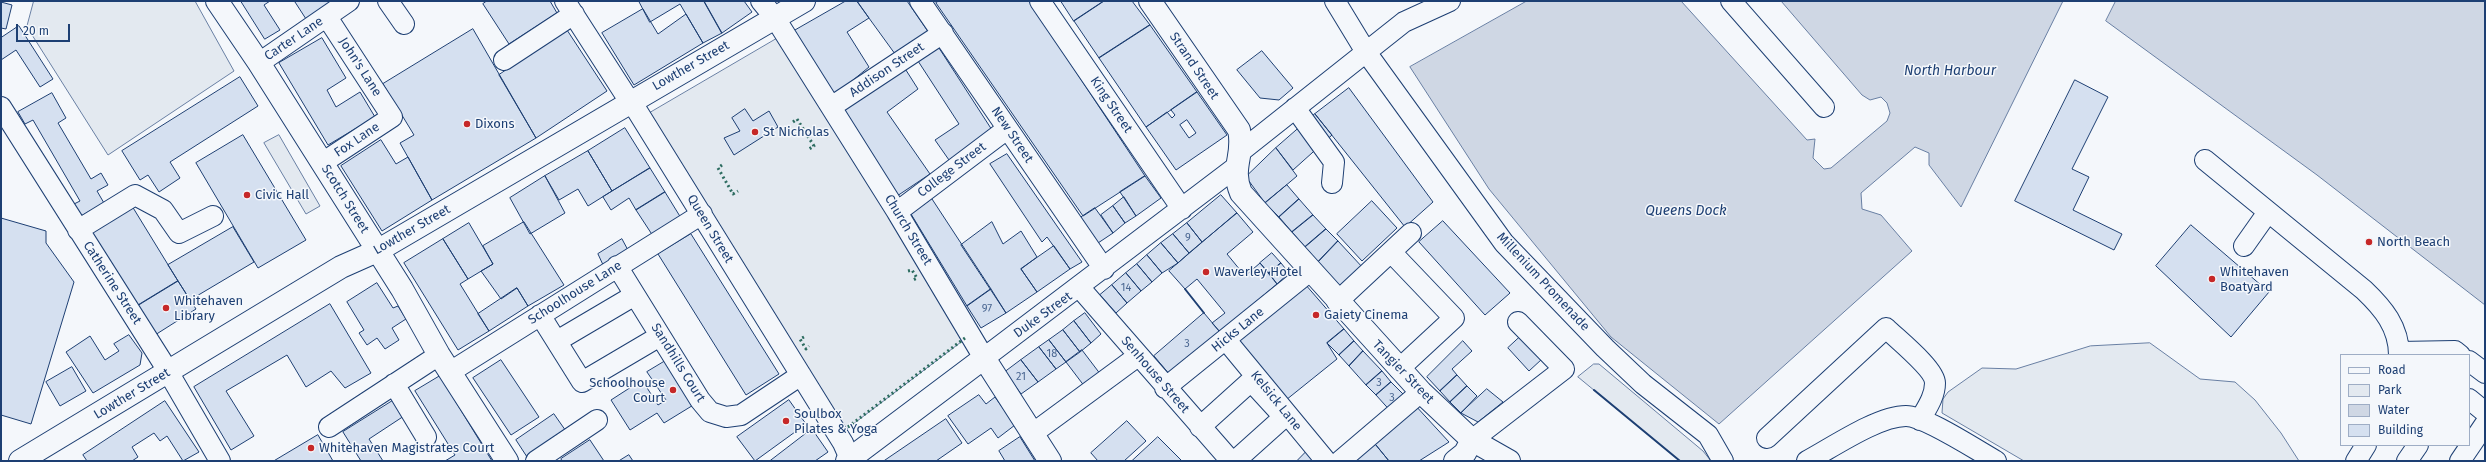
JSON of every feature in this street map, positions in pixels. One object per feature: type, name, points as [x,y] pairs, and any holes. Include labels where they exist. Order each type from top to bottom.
[{"type":"main road","name":"Scotch Street","points":[[217,1],[259,63],[402,289],[444,364],[507,461]]},
{"type":"main road","name":"Lowther Street","points":[[20,461],[341,267],[377,251],[804,1]]},
{"type":"main road","name":"Strand Street","points":[[1150,1],[1239,130]]},
{"type":"main road","name":"Tangier Street","points":[[1239,130],[1242,140],[1235,179],[1241,193],[1337,302],[1421,392],[1472,440],[1509,461]]},
{"type":"main road","name":"Church Street","points":[[984,358],[1050,461]]},
{"type":"main road","name":"Duke Street","points":[[850,460],[984,358]]},
{"type":"main road","name":"Tangier Street","points":[[1472,440],[1479,461]]},
{"type":"main road","points":[[1455,461],[1465,453],[1472,440]]},
{"type":"street","name":"Carter Lane","points":[[259,63],[349,1]]},
{"type":"street","points":[[388,1],[404,24]]},
{"type":"street","name":"Church Street","points":[[761,1],[775,18],[897,212],[984,358]]},
{"type":"street","name":"New Street","points":[[920,1],[1104,269]]},
{"type":"street","name":"King Street","points":[[1040,1],[1182,209]]},
{"type":"street","name":"Millenium Promenade","points":[[1335,1],[1366,52],[1504,244],[1610,353],[1643,384],[1708,436],[1723,461]]},
{"type":"street","name":"Duke Street","points":[[984,358],[1080,288],[1182,209],[1295,108],[1404,22],[1450,1]]},
{"type":"street","points":[[1731,1],[1824,107]]},
{"type":"street","points":[[504,60],[569,8]]},
{"type":"street","name":"Queen Street","points":[[569,8],[636,109],[702,214],[843,443],[850,460]]},
{"type":"street","name":"John's Lane","points":[[327,16],[392,117]]},
{"type":"street","name":"Addison Street","points":[[831,107],[943,33]]},
{"type":"street","name":"Catherine Street","points":[[1,107],[168,372],[220,461]]},
{"type":"street","points":[[1295,108],[1334,162],[1332,183]]},
{"type":"street","name":"Fox Lane","points":[[322,163],[392,117]]},
{"type":"street","name":"College Street","points":[[897,212],[1007,129]]},
{"type":"street","points":[[2204,160],[2364,290],[2385,310],[2395,330],[2399,354],[2455,351],[2459,354]]},
{"type":"street","points":[[78,230],[136,195],[163,210],[179,233],[213,216]]},
{"type":"street","points":[[2244,246],[2268,212]]},
{"type":"street","name":"Schoolhouse Lane","points":[[329,426],[394,384],[444,364],[540,315],[702,214]]},
{"type":"street","points":[[1337,302],[1411,233]]},
{"type":"street","points":[[1391,252],[1454,318],[1399,369]]},
{"type":"street","name":"Sandhills Court","points":[[617,266],[700,400],[710,412],[726,417],[741,415],[801,375]]},
{"type":"street","name":"Hicks Lane","points":[[1165,388],[1310,271]]},
{"type":"street","name":"Senhouse Street","points":[[1080,288],[1165,388],[1231,461]]},
{"type":"street","points":[[557,341],[635,295]]},
{"type":"street","points":[[540,315],[582,382],[660,336]]},
{"type":"street","points":[[1472,440],[1564,369],[1518,322]]},
{"type":"street","points":[[1767,438],[1886,328],[1930,371],[1935,382],[1933,395],[1920,420]]},
{"type":"street","name":"Kelsick Lane","points":[[1226,340],[1326,461]]},
{"type":"street","points":[[1032,434],[1138,356]]},
{"type":"street","points":[[2470,362],[2485,373]]},
{"type":"street","points":[[1200,427],[1251,381],[1284,417],[1235,461]]},
{"type":"street","points":[[394,384],[426,437]]},
{"type":"street","points":[[1340,461],[1421,392]]},
{"type":"street","points":[[2470,400],[2485,412]]},
{"type":"street","points":[[1807,461],[1887,418],[1908,415],[1996,461]]},
{"type":"street","points":[[536,461],[597,420]]},
{"type":"street","points":[[2460,461],[2485,424]]},
{"type":"street","points":[[2356,461],[2365,446]]},
{"type":"street","points":[[2407,461],[2417,446]]},
{"type":"green space","points":[[34,1],[195,1],[234,71],[108,155],[27,27]]},
{"type":"green space","points":[[778,38],[965,339],[844,431],[648,114]]},
{"type":"green space","points":[[279,135],[320,206],[306,214],[264,143]]},
{"type":"green space","points":[[2150,343],[2200,379],[2235,382],[2255,400],[2281,433],[2299,461],[2024,461],[1942,413],[1943,399],[1948,392],[1982,368],[2016,369],[2090,346]]},
{"type":"green space","points":[[1594,364],[1599,364],[1703,451],[1711,461],[1680,461],[1578,377]]},
{"type":"water","name":"Queens Dock","points":[[1527,1],[1681,1],[1807,140],[1815,139],[1813,158],[1824,169],[1831,168],[1887,121],[1890,113],[1887,103],[1881,97],[1870,100],[1862,95],[1781,1],[2063,1],[1961,207],[1929,165],[1929,153],[1915,147],[1861,193],[1862,209],[1881,215],[1912,251],[1719,424],[1611,337],[1489,189],[1410,67]]},
{"type":"water","points":[[2116,1],[2485,1],[2485,305],[2317,175],[2106,21]]},
{"type":"building","points":[[241,1],[270,1],[264,5],[280,30],[265,39]]},
{"type":"building","points":[[334,1],[306,19],[295,2]]},
{"type":"building","points":[[487,1],[550,1],[557,13],[509,44],[483,4]]},
{"type":"building","points":[[639,1],[704,1],[722,33],[703,43],[680,4],[650,22]]},
{"type":"building","points":[[704,1],[744,1],[752,12],[722,33]]},
{"type":"building","points":[[846,1],[857,1],[869,18],[847,32],[869,67],[831,98],[794,31]]},
{"type":"building","points":[[857,1],[907,1],[929,33],[897,56]]},
{"type":"building","points":[[939,1],[1029,1],[1145,176],[1083,216],[936,3]]},
{"type":"building","points":[[1061,1],[1104,1],[1074,21]]},
{"type":"building","points":[[1104,1],[1132,1],[1150,25],[1099,58],[1074,21]]},
{"type":"building","points":[[1,2],[12,5],[6,29],[1,28]]},
{"type":"building","points":[[643,9],[658,34],[686,14],[703,43],[634,85],[602,33]]},
{"type":"building","points":[[1150,25],[1197,92],[1146,127],[1099,58]]},
{"type":"building","points":[[19,26],[53,79],[40,87],[16,50],[1,60],[1,38]]},
{"type":"building","name":"Dixons","points":[[473,29],[536,138],[432,200],[400,143],[414,135],[383,84]]},
{"type":"building","points":[[567,30],[607,91],[536,138],[499,75]]},
{"type":"building","points":[[322,38],[346,78],[327,90],[336,107],[360,92],[375,117],[328,145],[279,63]]},
{"type":"building","points":[[939,48],[992,130],[949,160],[935,140],[959,124],[918,61]]},
{"type":"building","points":[[1262,51],[1293,88],[1279,100],[1260,98],[1237,70]]},
{"type":"building","points":[[904,67],[918,89],[887,112],[930,174],[897,196],[841,113]]},
{"type":"building","points":[[240,77],[258,106],[170,162],[180,178],[159,192],[148,175],[140,180],[122,151]]},
{"type":"building","points":[[2075,80],[2108,97],[2072,169],[2089,177],[2073,210],[2122,234],[2114,250],[2015,201]]},
{"type":"building","points":[[1349,88],[1433,202],[1405,227],[1315,114]]},
{"type":"building","points":[[1197,92],[1227,135],[1176,170],[1146,127],[1167,112],[1172,118],[1175,115],[1171,110]],"holes":[[[1187,120],[1196,133],[1189,138],[1180,125]]]},
{"type":"building","points":[[52,93],[66,118],[58,123],[91,179],[101,173],[108,185],[97,191],[104,203],[81,216],[74,204],[80,201],[33,120],[25,124],[18,112]]},
{"type":"building","name":"St Nicholas","points":[[745,109],[753,121],[769,111],[778,127],[734,155],[724,138],[740,131],[732,118]]},
{"type":"building","points":[[1315,114],[1332,135],[1293,170],[1276,148]]},
{"type":"building","points":[[625,128],[650,168],[612,191],[588,151]]},
{"type":"building","name":"Civic Hall","points":[[243,135],[306,240],[258,268],[196,163]]},
{"type":"building","points":[[381,140],[396,164],[408,157],[432,200],[382,231],[341,166]]},
{"type":"building","points":[[1276,148],[1297,176],[1265,203],[1246,177]]},
{"type":"building","points":[[588,151],[612,191],[588,206],[578,189],[559,200],[545,176]]},
{"type":"building","points":[[1007,154],[1082,262],[1070,269],[1047,237],[1042,242],[990,164]]},
{"type":"building","points":[[650,168],[665,192],[636,210],[629,198],[611,210],[603,197]]},
{"type":"building","points":[[545,176],[565,213],[530,234],[510,198]]},
{"type":"building","points":[[1145,176],[1161,198],[1136,216],[1120,192]]},
{"type":"building","points":[[1287,185],[1299,199],[1279,217],[1265,203]]},
{"type":"building","points":[[665,192],[681,218],[653,236],[636,210]]},
{"type":"building","points":[[1221,195],[1237,213],[1202,242],[1187,223]]},
{"type":"building","points":[[1124,197],[1136,216],[1125,223],[1113,206]]},
{"type":"building","points":[[932,199],[991,289],[967,306],[911,214]]},
{"type":"building","points":[[1299,199],[1313,215],[1292,232],[1279,217]]},
{"type":"building","points":[[1372,201],[1397,228],[1362,261],[1337,234]]},
{"type":"building","points":[[132,206],[178,281],[137,306],[90,231]]},
{"type":"building","points":[[1113,206],[1125,223],[1113,233],[1101,215]]},
{"type":"building","points":[[1095,208],[1113,233],[1098,243],[1080,218]]},
{"type":"building","name":"Waverley Hotel","points":[[1237,213],[1253,232],[1227,254],[1245,276],[1260,263],[1277,284],[1220,332],[1212,323],[1225,313],[1197,279],[1185,289],[1169,271]]},
{"type":"building","points":[[1313,215],[1326,229],[1305,247],[1292,232]]},
{"type":"building","points":[[1,218],[46,231],[46,243],[74,282],[31,424],[1,415]]},
{"type":"building","points":[[1443,221],[1510,293],[1485,315],[1419,242]]},
{"type":"building","points":[[524,222],[564,285],[528,306],[517,288],[501,299],[481,271],[493,264],[483,246]]},
{"type":"building","points":[[992,222],[1003,244],[1021,231],[1037,257],[1021,269],[1037,292],[1006,313],[961,245]]},
{"type":"building","points":[[469,223],[493,264],[468,279],[443,239]]},
{"type":"building","points":[[1187,223],[1202,242],[1189,253],[1173,234]]},
{"type":"building","name":"Whitehaven Boatyard","points":[[2191,225],[2269,292],[2231,337],[2156,266]]},
{"type":"building","points":[[233,227],[254,262],[190,300],[168,265]]},
{"type":"building","points":[[1326,229],[1338,241],[1318,262],[1305,247]]},
{"type":"building","points":[[691,234],[779,374],[746,395],[658,254]]},
{"type":"building","points":[[1173,234],[1189,253],[1178,263],[1161,243]]},
{"type":"building","points":[[443,239],[468,279],[460,284],[489,331],[458,350],[404,263]]},
{"type":"building","points":[[622,239],[629,252],[604,267],[598,254]]},
{"type":"building","points":[[1338,241],[1364,269],[1342,289],[1318,262]]},
{"type":"building","points":[[1161,243],[1178,263],[1162,273],[1147,255]]},
{"type":"building","points":[[1054,246],[1070,269],[1037,292],[1021,269]]},
{"type":"building","points":[[1272,253],[1281,263],[1269,273],[1260,263]]},
{"type":"building","points":[[1147,255],[1162,273],[1152,282],[1137,264]]},
{"type":"building","points":[[1281,263],[1289,273],[1277,284],[1269,273]]},
{"type":"building","points":[[1137,264],[1152,282],[1141,291],[1126,273]]},
{"type":"building","points":[[1126,273],[1141,291],[1127,303],[1112,285]]},
{"type":"building","name":"Whitehaven Library","points":[[178,281],[196,309],[155,335],[137,306]]},
{"type":"building","points":[[377,283],[393,308],[398,306],[406,319],[392,328],[399,340],[385,349],[377,338],[367,345],[359,333],[364,330],[347,302]]},
{"type":"building","points":[[1305,284],[1344,329],[1327,343],[1337,359],[1281,404],[1230,343]]},
{"type":"building","points":[[1112,285],[1127,303],[1116,313],[1100,295]]},
{"type":"building","points":[[517,288],[528,306],[489,331],[478,314]]},
{"type":"building","points":[[991,289],[1006,313],[981,328],[967,306]]},
{"type":"building","points":[[330,304],[371,373],[345,388],[331,371],[306,387],[287,355],[226,391],[254,436],[231,450],[194,387]]},
{"type":"building","points":[[1085,313],[1101,334],[1091,343],[1074,321]]},
{"type":"building","points":[[1204,313],[1220,332],[1170,375],[1154,356]]},
{"type":"building","points":[[1074,321],[1091,343],[1080,352],[1063,330]]},
{"type":"building","points":[[1344,329],[1354,341],[1339,355],[1327,343]]},
{"type":"building","points":[[1063,330],[1080,352],[1066,362],[1049,340]]},
{"type":"building","points":[[129,335],[142,353],[140,365],[93,393],[66,352],[90,336],[105,360],[119,351],[114,344]]},
{"type":"building","points":[[1521,336],[1542,359],[1529,371],[1508,348]]},
{"type":"building","points":[[1049,340],[1066,362],[1056,369],[1039,347]]},
{"type":"building","points":[[1354,341],[1363,351],[1349,366],[1339,355]]},
{"type":"building","points":[[1463,341],[1472,351],[1452,369],[1457,375],[1440,391],[1427,377]]},
{"type":"building","points":[[1039,347],[1056,369],[1038,382],[1021,360]]},
{"type":"building","points":[[1082,350],[1101,375],[1085,387],[1066,362]]},
{"type":"building","points":[[1363,351],[1382,371],[1366,385],[1349,366]]},
{"type":"building","points":[[501,360],[539,417],[511,435],[473,378]]},
{"type":"building","name":"Schoolhouse Court","points":[[667,360],[695,404],[664,423],[657,413],[630,430],[611,400],[642,380],[658,405],[666,400],[647,372]]},
{"type":"building","points":[[1021,360],[1038,382],[1021,394],[1005,372]]},
{"type":"building","points":[[72,367],[86,391],[60,406],[46,382]]},
{"type":"building","points":[[1382,371],[1391,382],[1376,395],[1366,385]]},
{"type":"building","points":[[1457,375],[1467,386],[1450,402],[1440,391]]},
{"type":"building","points":[[440,376],[492,461],[445,461],[455,455],[415,391]]},
{"type":"building","points":[[1391,382],[1409,400],[1394,415],[1376,395]]},
{"type":"building","points":[[1467,386],[1477,396],[1461,413],[1450,402]]},
{"type":"building","points":[[1487,389],[1503,402],[1478,422],[1461,413]]},
{"type":"building","points":[[979,395],[986,404],[995,397],[1015,425],[998,438],[991,428],[968,444],[948,416]]},
{"type":"building","points":[[394,400],[404,416],[369,439],[383,461],[361,461],[343,432]]},
{"type":"building","points":[[789,400],[806,424],[755,461],[737,437]]},
{"type":"building","points":[[165,401],[199,452],[183,461],[167,436],[160,441],[154,433],[132,447],[138,457],[132,461],[87,461],[83,455]]},
{"type":"building","points":[[1414,404],[1449,442],[1419,461],[1389,461],[1371,439]]},
{"type":"building","points":[[554,414],[568,434],[529,460],[516,440]]},
{"type":"building","points":[[946,419],[962,443],[936,461],[884,461]]},
{"type":"building","points":[[1127,421],[1146,441],[1124,461],[1098,461],[1091,453]]},
{"type":"building","points":[[812,429],[828,452],[815,461],[770,461]]},
{"type":"building","name":"Whitehaven Magistrates Court","points":[[318,435],[333,461],[274,461]]},
{"type":"building","points":[[1020,437],[1035,461],[1005,461],[999,451]]},
{"type":"building","points":[[1158,437],[1182,461],[1132,461]]},
{"type":"building","points":[[1371,439],[1389,461],[1345,461]]},
{"type":"building","points":[[590,440],[604,461],[562,461],[561,459]]},
{"type":"building","points":[[1309,449],[1321,461],[1297,461]]},
{"type":"building","points":[[629,455],[633,461],[619,461]]},
{"type":"hedge","points":[[793,122],[797,119],[814,146],[809,149]]},
{"type":"hedge","points":[[722,165],[718,168],[733,194],[738,191]]},
{"type":"hedge","points":[[908,271],[912,270],[917,278],[913,280]]},
{"type":"hedge","points":[[804,337],[800,339],[806,349],[809,346]]},
{"type":"hedge","points":[[844,430],[965,338]]},
{"type":"wall","points":[[1185,289],[1204,313]]},
{"type":"wall","points":[[1594,390],[1680,461]]},
{"type":"place","name":"Dixons","points":[[467,124]]},
{"type":"place","name":"St Nicholas","points":[[755,132]]},
{"type":"place","name":"Civic Hall","points":[[247,195]]},
{"type":"place","name":"North Beach","points":[[2369,242]]},
{"type":"place","name":"Waverley Hotel","points":[[1206,272]]},
{"type":"place","name":"Whitehaven Boatyard","points":[[2212,279]]},
{"type":"place","name":"Whitehaven Library","points":[[166,308]]},
{"type":"place","name":"Gaiety Cinema","points":[[1316,315]]},
{"type":"place","name":"Schoolhouse Court","points":[[673,390]]},
{"type":"place","name":"Soulbox Pilates & Yoga","points":[[786,421]]},
{"type":"place","name":"Whitehaven Magistrates Court","points":[[311,448]]},
{"type":"water label","name":"North Harbour","points":[[1950,71]]}]
